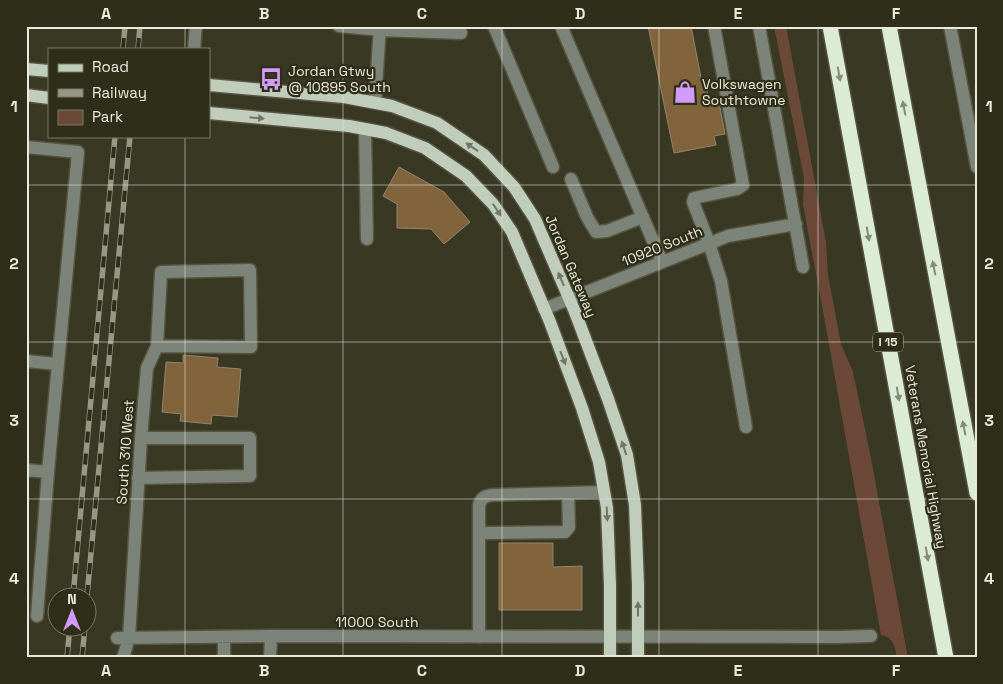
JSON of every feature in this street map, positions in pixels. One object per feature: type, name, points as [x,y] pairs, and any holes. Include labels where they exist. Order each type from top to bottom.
[{"type":"highway","name":"Veterans Memorial Highway","points":[[830,26],[946,658]]},
{"type":"highway","points":[[889,26],[977,493]]},
{"type":"main road","points":[[26,69],[48,72]]},
{"type":"main road","name":"Jordan Gateway","points":[[210,85],[344,97],[392,106],[437,123],[484,155],[514,187],[536,219],[608,399],[627,455],[635,504],[638,658]]},
{"type":"main road","points":[[26,95],[48,98]]},
{"type":"main road","points":[[210,113],[349,126],[386,133],[425,148],[466,176],[493,204],[512,232],[544,309],[582,408],[599,462],[608,517],[610,658]]},
{"type":"street","points":[[194,48],[196,26]]},
{"type":"street","points":[[339,26],[418,29],[461,33],[458,26]]},
{"type":"street","points":[[494,26],[553,167]]},
{"type":"street","points":[[561,26],[662,262]]},
{"type":"street","points":[[714,26],[743,185],[737,189],[694,198],[693,202],[721,281],[746,427]]},
{"type":"street","points":[[759,26],[796,224],[802,267]]},
{"type":"street","points":[[950,26],[977,167]]},
{"type":"street","points":[[375,102],[380,28]]},
{"type":"street","points":[[365,129],[367,240]]},
{"type":"street","points":[[26,147],[78,152],[48,472],[37,616]]},
{"type":"street","points":[[571,179],[586,217],[596,232],[643,217]]},
{"type":"street","name":"10920 South","points":[[544,309],[728,236],[796,224]]},
{"type":"street","name":"South 310 West","points":[[123,658],[123,638],[147,368],[157,346],[161,272],[250,270],[251,347],[157,346]]},
{"type":"street","points":[[26,360],[58,364]]},
{"type":"street","points":[[138,478],[250,476],[250,438],[141,438]]},
{"type":"street","points":[[26,470],[48,472]]},
{"type":"street","points":[[479,637],[479,505],[481,499],[486,496],[604,492]]},
{"type":"street","points":[[479,533],[565,532],[569,527],[568,493]]},
{"type":"street","points":[[270,636],[270,658]]},
{"type":"street","name":"11000 South","points":[[123,638],[270,636],[871,636]]},
{"type":"street","points":[[224,637],[224,658]]},
{"type":"green space","points":[[774,26],[786,26],[826,242],[828,275],[841,344],[853,372],[908,658],[897,658],[891,640],[881,635],[803,205],[804,178]]},
{"type":"building","name":"Volkswagen Southtowne","points":[[648,26],[691,26],[703,88],[706,87],[709,99],[718,97],[725,134],[714,136],[716,145],[674,153]]},
{"type":"building","points":[[399,167],[444,192],[470,222],[444,244],[431,229],[397,228],[397,204],[383,196]]},
{"type":"building","points":[[183,355],[218,358],[217,367],[241,369],[237,417],[212,415],[211,424],[180,421],[181,414],[162,412],[166,362],[183,363]]},
{"type":"building","points":[[499,543],[553,543],[553,567],[582,566],[582,610],[499,610]]},
{"type":"railway","points":[[123,48],[125,26]]},
{"type":"railway","points":[[138,48],[140,26]]},
{"type":"railway","points":[[74,586],[115,138]]},
{"type":"railway","points":[[88,586],[130,138]]},
{"type":"railway","points":[[67,658],[69,636]]},
{"type":"railway","points":[[82,658],[84,636]]},
{"type":"place","name":"Jordan Gtwy @ 10895 South","points":[[271,79]]},
{"type":"place","name":"Volkswagen Southtowne","points":[[685,92]]}]
